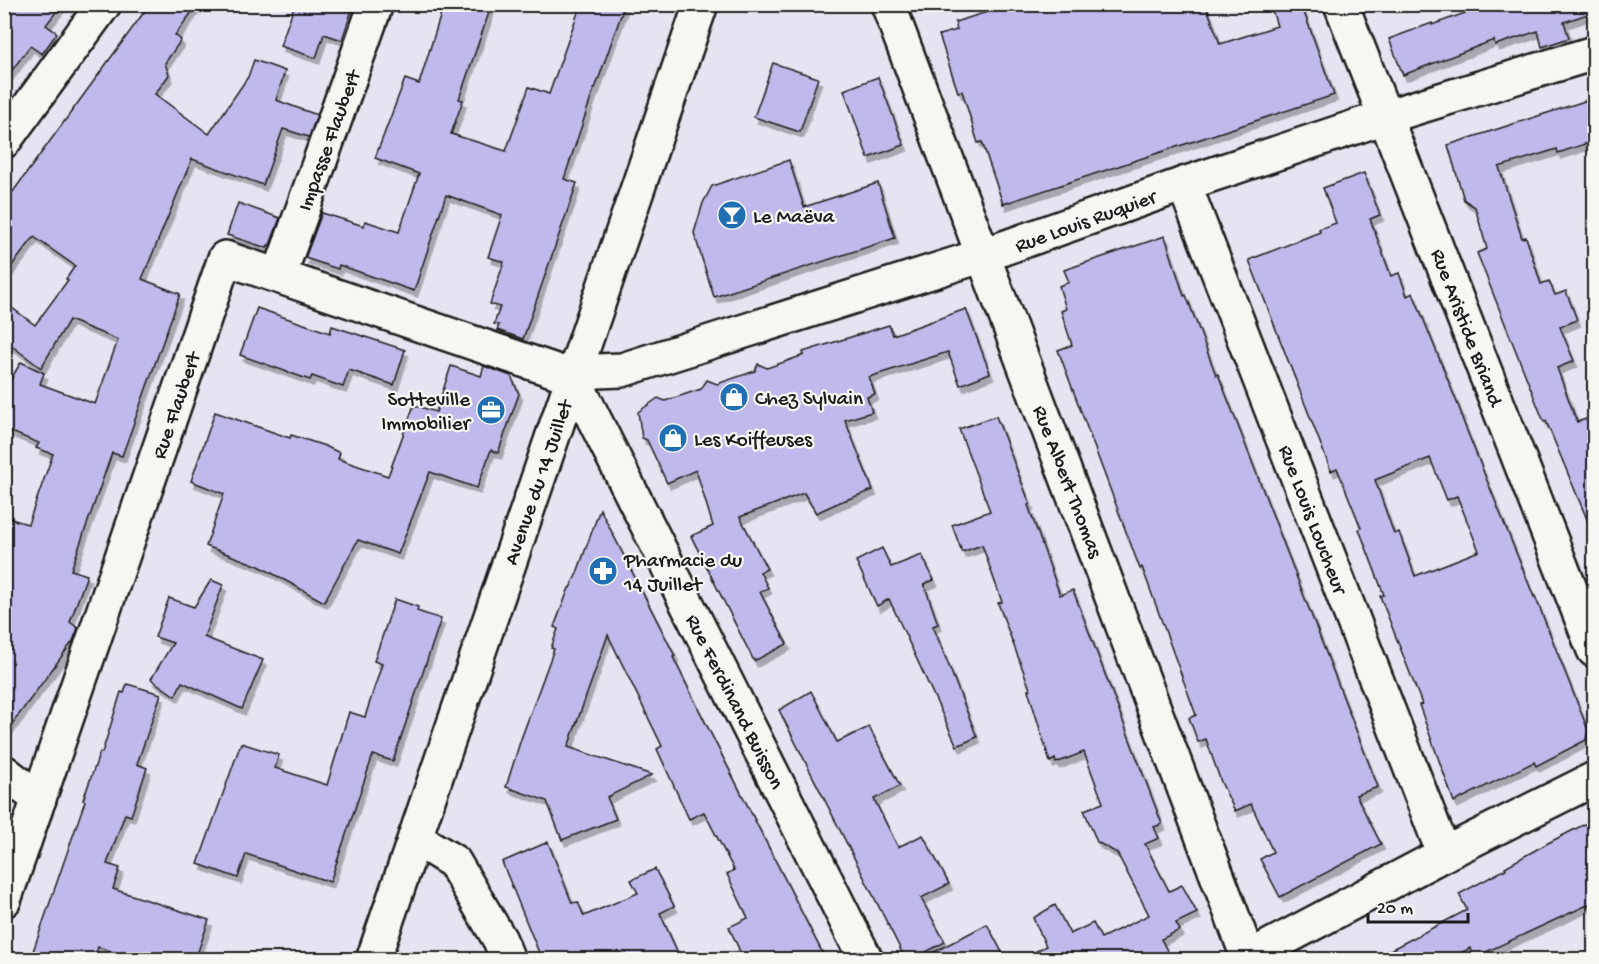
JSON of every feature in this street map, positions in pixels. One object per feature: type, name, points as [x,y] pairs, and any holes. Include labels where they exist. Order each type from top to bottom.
[{"type":"street","points":[[4,141],[104,4]]},
{"type":"street","name":"Impasse Flaubert","points":[[279,276],[376,4]]},
{"type":"street","name":"Avenue du 14 Juillet","points":[[373,960],[701,4]]},
{"type":"street","name":"Rue Aristide Briand","points":[[1341,4],[1594,650]]},
{"type":"street","name":"Rue Albert Thomas","points":[[893,6],[1247,959]]},
{"type":"street","name":"Rue Louis Ruquier","points":[[573,378],[597,371],[622,370],[984,255],[1184,184],[1385,117],[1594,53]]},
{"type":"street","name":"Rue Louis Loucheur","points":[[1184,184],[1444,854]]},
{"type":"street","name":"Rue Flaubert","points":[[4,900],[225,258],[573,378]]},
{"type":"street","name":"Rue Ferdinand Buisson","points":[[573,378],[866,960]]},
{"type":"street","points":[[4,772],[39,799]]},
{"type":"street","points":[[1247,959],[1444,854],[1594,779]]},
{"type":"street","points":[[415,838],[454,862],[500,940],[508,960]]},
{"type":"building","points":[[4,4],[62,4],[46,25],[57,33],[42,54],[30,46],[4,81]]},
{"type":"building","points":[[150,4],[198,4],[175,35],[181,40],[165,63],[169,75],[155,94],[209,134],[248,77],[254,60],[285,71],[276,100],[317,115],[309,137],[283,129],[263,185],[192,159],[142,279],[180,294],[122,456],[112,453],[71,570],[87,575],[70,622],[78,628],[73,641],[4,735],[4,517],[28,524],[53,454],[36,448],[39,443],[4,429],[4,391],[21,362],[44,373],[40,384],[95,404],[118,340],[69,320],[41,368],[4,340],[4,302],[35,325],[68,280],[66,279],[75,266],[34,237],[4,276],[4,204]]},
{"type":"building","points":[[295,4],[354,4],[342,40],[324,34],[316,58],[280,46]]},
{"type":"building","points":[[444,4],[492,4],[459,99],[463,100],[451,134],[506,151],[529,87],[549,94],[581,4],[625,4],[564,179],[577,183],[523,339],[497,330],[499,325],[494,324],[500,307],[490,304],[504,262],[488,257],[502,215],[446,195],[414,291],[339,265],[338,269],[305,258],[322,213],[364,226],[365,221],[399,232],[419,174],[375,158],[405,79],[419,84]]},
{"type":"building","points":[[1013,4],[1206,5],[1220,44],[1277,26],[1272,10],[1290,4],[1301,4],[1334,95],[1003,204],[982,142],[978,143],[962,91],[958,92],[939,35],[957,30],[955,22]]},
{"type":"building","points":[[1490,4],[1594,4],[1594,12],[1564,22],[1569,38],[1542,47],[1538,31],[1495,45],[1494,40],[1403,75],[1389,39]]},
{"type":"building","points":[[773,63],[818,78],[800,132],[754,117]]},
{"type":"building","points":[[878,77],[904,145],[868,158],[844,90]]},
{"type":"building","points":[[1594,98],[1594,141],[1558,153],[1557,149],[1499,167],[1522,238],[1526,237],[1541,284],[1549,281],[1555,295],[1566,291],[1577,320],[1560,327],[1574,361],[1557,368],[1577,422],[1586,419],[1594,437],[1594,536],[1546,421],[1544,422],[1477,253],[1487,249],[1475,207],[1464,200],[1448,145]]},
{"type":"building","points":[[789,160],[804,207],[878,183],[895,238],[714,297],[694,233],[703,203],[712,186]]},
{"type":"building","points":[[1364,173],[1380,215],[1370,219],[1391,276],[1399,273],[1407,296],[1413,293],[1588,730],[1586,740],[1536,766],[1534,762],[1454,802],[1419,705],[1422,704],[1380,596],[1384,595],[1359,529],[1361,528],[1337,468],[1331,471],[1249,260],[1320,232],[1319,229],[1336,223],[1323,188]],"holes":[[[1430,458],[1447,500],[1457,496],[1479,551],[1415,576],[1399,532],[1394,534],[1375,480]]]},
{"type":"building","points":[[238,203],[280,218],[267,248],[227,235]]},
{"type":"building","points":[[1165,236],[1184,296],[1186,295],[1216,375],[1218,374],[1378,787],[1356,795],[1381,844],[1280,897],[1260,859],[1273,852],[1251,804],[1235,811],[1221,782],[1206,739],[1198,742],[1189,718],[1196,715],[1142,567],[1140,569],[1058,350],[1072,345],[1061,311],[1066,309],[1059,286],[1069,282],[1064,270]]},
{"type":"building","points":[[257,308],[330,333],[332,326],[405,350],[394,385],[349,370],[343,387],[312,376],[310,380],[240,355]]},
{"type":"building","points":[[966,309],[990,373],[960,385],[948,352],[869,377],[875,394],[867,397],[872,412],[845,420],[873,490],[816,513],[804,493],[740,517],[767,569],[760,572],[768,588],[760,592],[787,644],[754,661],[691,536],[713,526],[696,470],[667,483],[647,440],[642,438],[638,412],[658,398],[665,401],[701,389],[707,380],[717,384],[755,371],[758,364],[767,368],[804,355],[803,352],[889,325],[893,335]]},
{"type":"building","points":[[451,366],[481,376],[484,366],[511,376],[519,394],[498,453],[491,450],[477,488],[430,472],[398,554],[358,540],[324,602],[259,566],[206,546],[224,494],[191,481],[215,412],[290,438],[291,435],[325,446],[340,453],[338,459],[388,476],[414,405],[436,412]]},
{"type":"building","points":[[996,416],[1030,504],[1028,505],[1060,595],[1073,590],[1162,824],[1154,827],[1159,838],[1145,844],[1169,891],[1182,885],[1197,913],[1176,923],[1180,930],[1161,939],[1172,960],[1020,960],[1046,946],[1033,918],[1055,905],[1070,934],[1093,923],[1101,938],[1149,915],[1117,853],[1097,842],[1084,810],[1103,803],[1084,752],[1056,763],[1055,759],[1050,762],[1028,690],[1030,689],[998,603],[1002,602],[982,545],[962,552],[952,525],[990,511],[959,429]]},
{"type":"building","points":[[600,509],[826,960],[744,960],[729,927],[748,918],[727,874],[734,870],[704,812],[689,819],[657,749],[662,746],[608,635],[568,747],[652,775],[607,797],[616,819],[562,840],[547,801],[506,787],[554,649],[551,648],[558,629],[554,627],[577,573]]},
{"type":"building","points":[[882,548],[891,567],[922,555],[934,580],[924,584],[938,624],[933,626],[977,737],[957,746],[889,599],[877,606],[856,561]]},
{"type":"building","points":[[211,580],[223,585],[204,637],[263,660],[242,709],[182,682],[175,696],[151,679],[173,643],[155,637],[169,598],[194,607]]},
{"type":"building","points":[[395,599],[418,607],[417,611],[441,619],[393,761],[373,755],[330,882],[246,854],[238,878],[198,864],[241,743],[279,755],[275,768],[327,785],[349,712],[365,717],[382,664],[374,661]]},
{"type":"building","points":[[127,684],[161,694],[137,764],[147,768],[131,816],[125,814],[107,864],[120,868],[113,889],[209,920],[195,960],[136,960],[98,947],[94,960],[30,960],[85,801],[83,800],[100,752],[102,753],[121,692],[124,693]]},
{"type":"building","points":[[811,691],[837,742],[869,727],[900,786],[874,799],[898,847],[923,835],[949,884],[921,898],[945,942],[911,960],[906,960],[779,710]]},
{"type":"building","points":[[1587,823],[1594,839],[1594,902],[1473,958],[1470,948],[1447,960],[1371,960],[1467,910],[1459,894]]},
{"type":"building","points":[[548,842],[572,903],[578,902],[584,916],[638,893],[631,880],[655,869],[674,906],[660,913],[681,960],[542,960],[502,862]]},
{"type":"building","points":[[987,924],[1006,960],[919,960]]},
{"type":"place","name":"Le Maëva","points":[[732,215]]},
{"type":"place","name":"Chez Sylvain","points":[[734,397]]},
{"type":"place","name":"Sotteville Immobilier","points":[[491,410]]},
{"type":"place","name":"Les Koiffeuses","points":[[673,438]]},
{"type":"place","name":"Pharmacie du 14 Juillet","points":[[603,571]]}]
